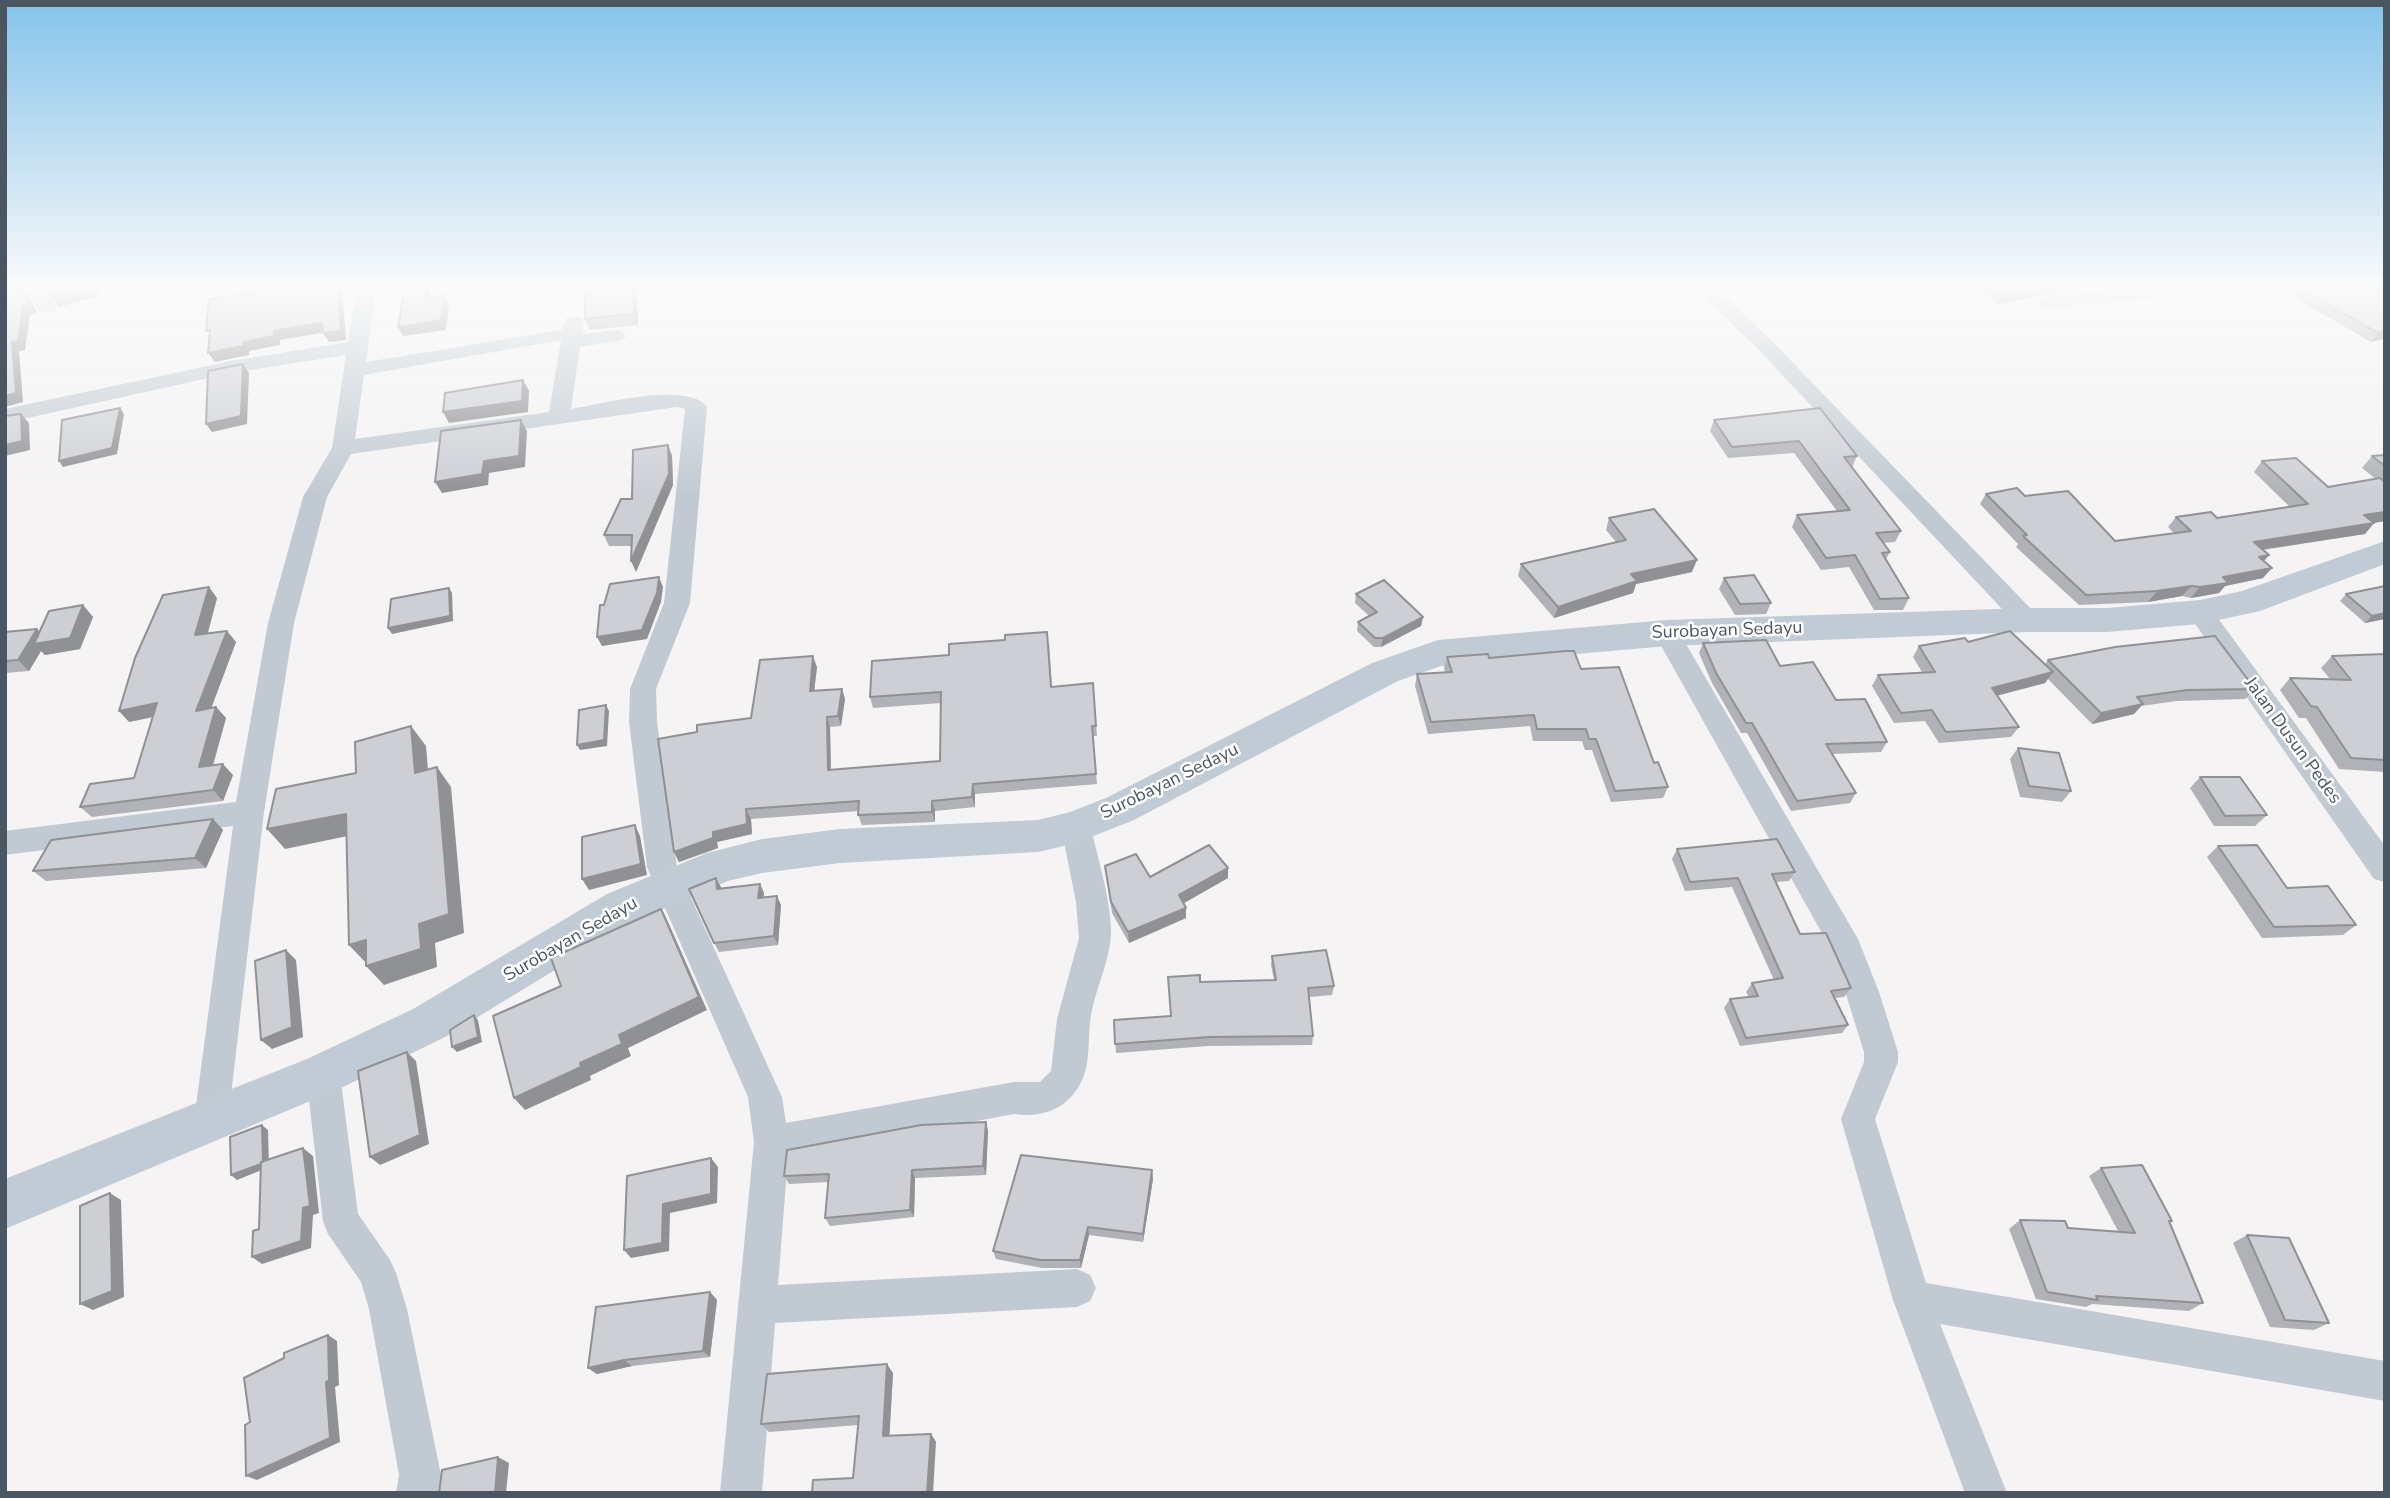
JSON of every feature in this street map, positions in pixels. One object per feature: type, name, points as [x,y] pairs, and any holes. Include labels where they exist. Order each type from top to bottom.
[{"type":"main road","name":"Surobayan Sedayu","points":[[5,1204],[323,1074],[429,1023],[622,907],[722,865],[762,856],[840,846],[1038,836],[1076,827],[1120,810],[1410,661],[1438,653],[1667,633],[2027,620],[2107,620],[2200,612],[2248,601],[2385,552]]},
{"type":"street","points":[[5,416],[231,367],[300,356]]},
{"type":"street","points":[[211,1121],[249,812],[281,623],[315,498],[343,448],[354,356]]},
{"type":"street","points":[[352,371],[438,356]]},
{"type":"street","points":[[559,417],[566,356]]},
{"type":"street","points":[[1775,356],[2027,620]]},
{"type":"street","points":[[343,448],[677,400],[690,402],[696,407],[677,603],[643,689],[643,722],[660,854],[669,886],[765,1097],[772,1142],[741,1493]]},
{"type":"street","name":"Jalan Dusun Pedes","points":[[2200,612],[2385,870]]},
{"type":"street","points":[[1667,633],[1847,949],[1863,992],[1879,1044],[1881,1062],[1858,1119],[1912,1300],[1986,1493]]},
{"type":"street","points":[[5,843],[249,812]]},
{"type":"street","points":[[772,1142],[1014,1098],[1043,1098],[1059,1088],[1065,1079],[1073,1050],[1072,1030],[1096,929],[1076,827]]},
{"type":"street","points":[[323,1074],[341,1221],[377,1273],[388,1309],[420,1475],[417,1493]]},
{"type":"street","points":[[756,1305],[1077,1288]]},
{"type":"street","points":[[1912,1300],[2385,1381]]},
{"type":"building","points":[[5,356],[13,356],[16,393],[5,396]]},
{"type":"building","points":[[243,364],[241,416],[206,424],[208,371]]},
{"type":"building","points":[[523,380],[522,401],[443,412],[445,393]]},
{"type":"building","points":[[120,408],[112,448],[59,461],[62,420]]},
{"type":"building","points":[[1820,408],[1857,456],[1844,457],[1901,531],[1876,533],[1890,552],[1882,553],[1909,598],[1880,599],[1855,555],[1826,558],[1797,515],[1850,510],[1799,441],[1732,447],[1714,420]]},
{"type":"building","points":[[21,414],[22,441],[5,445],[5,416]]},
{"type":"building","points":[[521,420],[519,456],[484,461],[482,474],[435,482],[441,431]]},
{"type":"building","points":[[668,445],[669,474],[631,561],[632,535],[604,535],[621,499],[632,499],[633,450]]},
{"type":"building","points":[[2385,455],[2385,466],[2372,456]]},
{"type":"building","points":[[2296,458],[2328,487],[2380,478],[2385,482],[2385,512],[2364,515],[2374,523],[2254,542],[2269,555],[2259,557],[2272,568],[2223,577],[2228,583],[2200,587],[2086,595],[2023,536],[2027,535],[1986,494],[2017,488],[2025,496],[2068,491],[2115,541],[2191,531],[2176,517],[2211,512],[2217,518],[2308,504],[2262,461]]},
{"type":"building","points":[[1654,509],[1697,560],[1631,574],[1637,581],[1558,607],[1521,564],[1626,540],[1609,518]]},
{"type":"building","points":[[1754,575],[1771,603],[1740,604],[1724,578]]},
{"type":"building","points":[[659,577],[657,593],[642,630],[597,637],[600,605],[604,605],[610,584]]},
{"type":"building","points":[[1384,580],[1423,617],[1383,638],[1375,638],[1358,622],[1377,612],[1356,594]]},
{"type":"building","points":[[2385,586],[2385,613],[2372,616],[2346,594]]},
{"type":"building","points":[[209,587],[195,635],[227,631],[196,711],[216,707],[199,767],[223,764],[213,790],[80,807],[90,784],[134,778],[157,703],[119,711],[135,658],[163,595]]},
{"type":"building","points":[[449,588],[450,616],[388,628],[391,599]]},
{"type":"building","points":[[83,605],[70,638],[34,644],[49,611]]},
{"type":"building","points":[[37,629],[18,660],[5,661],[5,632]]},
{"type":"building","points":[[2010,631],[2053,672],[1992,688],[2019,727],[1946,732],[1932,710],[1901,713],[1878,675],[1935,672],[1919,646],[1965,638],[1968,642]]},
{"type":"building","points":[[1047,632],[1051,687],[1093,683],[1096,726],[1092,726],[1096,774],[973,784],[972,797],[932,801],[932,812],[858,815],[859,801],[746,809],[747,824],[713,832],[713,838],[674,852],[658,739],[697,732],[697,725],[751,718],[760,660],[813,656],[810,691],[842,689],[838,716],[827,717],[828,770],[940,761],[941,692],[870,697],[872,661],[949,655],[949,644],[1005,640],[1005,635]]},
{"type":"building","points":[[2215,636],[2255,689],[2187,690],[2137,697],[2143,704],[2101,713],[2048,660],[2115,647]]},
{"type":"building","points":[[1766,640],[1780,666],[1813,662],[1836,700],[1865,699],[1887,742],[1826,744],[1856,793],[1797,801],[1752,723],[1746,723],[1716,673],[1703,643]]},
{"type":"building","points":[[1574,651],[1581,669],[1619,667],[1654,763],[1658,762],[1668,787],[1615,791],[1596,739],[1589,739],[1586,729],[1537,729],[1534,715],[1431,722],[1417,674],[1452,672],[1447,657],[1488,654],[1489,658]]},
{"type":"building","points":[[2385,654],[2385,760],[2351,758],[2317,707],[2311,706],[2290,678],[2351,680],[2332,656]]},
{"type":"building","points":[[606,705],[604,740],[577,745],[579,710]]},
{"type":"building","points":[[411,726],[415,773],[437,767],[449,914],[419,924],[421,949],[366,966],[366,940],[349,945],[346,814],[267,829],[276,789],[356,773],[355,742]]},
{"type":"building","points":[[2018,748],[2059,753],[2071,791],[2029,786]]},
{"type":"building","points":[[2200,777],[2240,777],[2267,815],[2225,816]]},
{"type":"building","points":[[213,819],[195,858],[33,871],[51,840]]},
{"type":"building","points":[[635,825],[641,864],[582,879],[582,837]]},
{"type":"building","points":[[1777,839],[1795,872],[1772,874],[1800,934],[1826,933],[1851,988],[1831,991],[1848,1025],[1746,1038],[1730,999],[1758,996],[1752,983],[1783,978],[1738,878],[1690,882],[1677,849]]},
{"type":"building","points":[[1209,845],[1228,868],[1179,895],[1186,908],[1128,932],[1111,902],[1105,866],[1136,854],[1150,877]]},
{"type":"building","points":[[2257,845],[2287,888],[2328,886],[2356,925],[2274,927],[2218,846]]},
{"type":"building","points":[[716,878],[717,889],[760,884],[758,898],[777,896],[774,936],[714,943],[689,889]]},
{"type":"building","points":[[661,909],[699,997],[619,1035],[622,1044],[580,1063],[581,1067],[514,1098],[493,1016],[561,986],[551,958]]},
{"type":"building","points":[[286,950],[292,1027],[261,1040],[255,961]]},
{"type":"building","points":[[1326,950],[1334,986],[1308,988],[1313,1036],[1209,1037],[1115,1044],[1114,1020],[1171,1016],[1168,977],[1200,975],[1200,982],[1276,980],[1272,956]]},
{"type":"building","points":[[474,1015],[478,1037],[452,1047],[450,1030]]},
{"type":"building","points":[[407,1052],[420,1135],[370,1157],[358,1071]]},
{"type":"building","points":[[986,1122],[983,1166],[912,1170],[910,1210],[825,1218],[829,1174],[784,1176],[787,1150],[921,1125]]},
{"type":"building","points":[[262,1125],[263,1162],[231,1175],[230,1137]]},
{"type":"building","points":[[303,1148],[310,1206],[303,1208],[301,1241],[252,1257],[253,1231],[259,1229],[261,1162]]},
{"type":"building","points":[[1021,1155],[1152,1170],[1143,1234],[1088,1227],[1080,1260],[1040,1260],[993,1251]]},
{"type":"building","points":[[711,1158],[711,1194],[663,1204],[662,1243],[624,1250],[627,1176]]},
{"type":"building","points":[[2142,1165],[2172,1221],[2169,1221],[2203,1303],[2096,1296],[2098,1300],[2047,1292],[2020,1220],[2065,1221],[2068,1228],[2135,1233],[2101,1168]]},
{"type":"building","points":[[110,1193],[112,1291],[80,1304],[80,1206]]},
{"type":"building","points":[[2247,1235],[2289,1238],[2329,1323],[2285,1320]]},
{"type":"building","points":[[710,1292],[703,1351],[624,1360],[588,1368],[596,1307]]},
{"type":"building","points":[[328,1335],[329,1380],[326,1382],[330,1438],[246,1476],[245,1425],[250,1422],[244,1378],[284,1358],[284,1353]]},
{"type":"building","points":[[887,1364],[883,1436],[931,1434],[927,1493],[812,1493],[813,1480],[853,1478],[859,1416],[761,1424],[767,1374]]},
{"type":"building","points":[[498,1457],[495,1493],[439,1493],[442,1470]]}]
